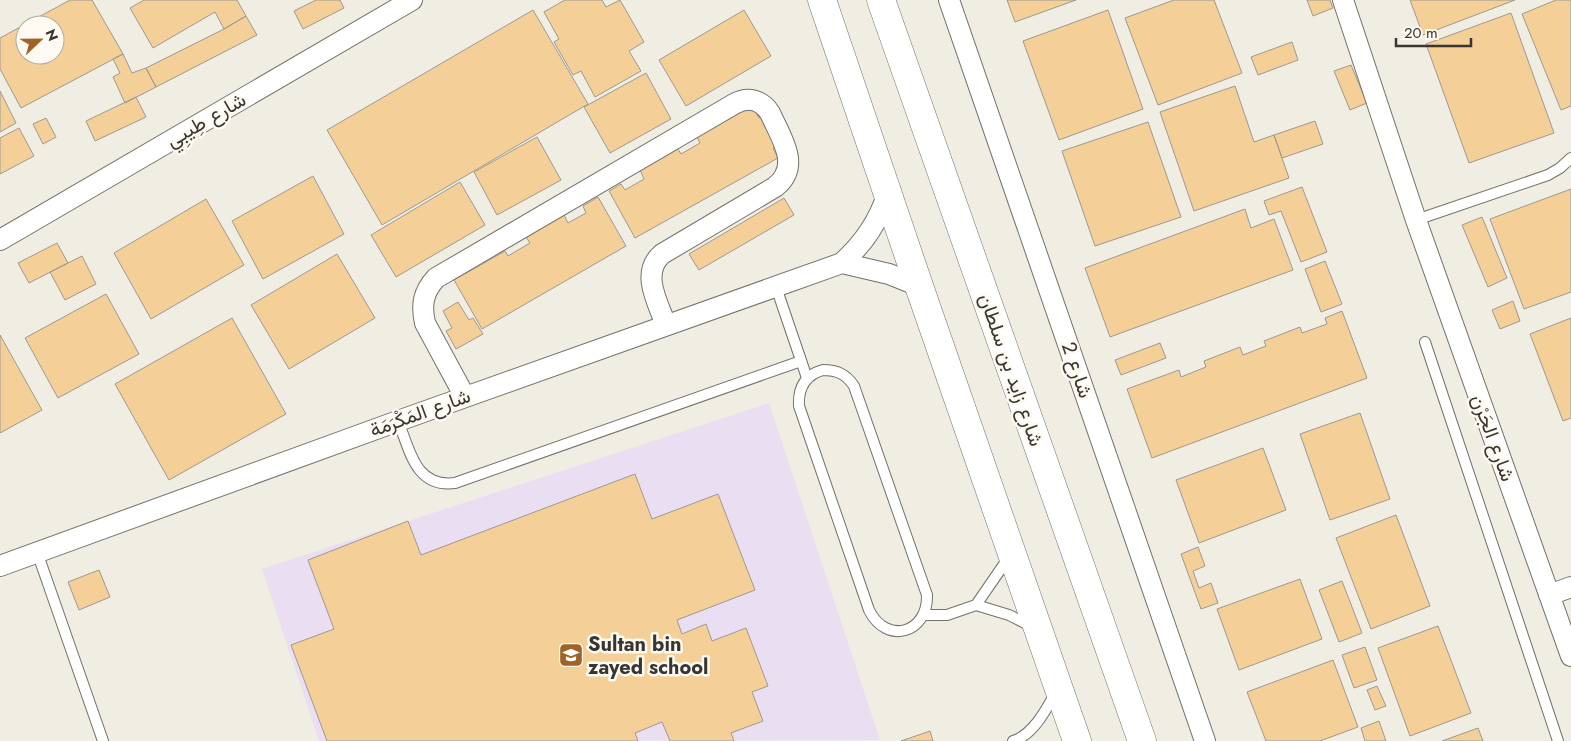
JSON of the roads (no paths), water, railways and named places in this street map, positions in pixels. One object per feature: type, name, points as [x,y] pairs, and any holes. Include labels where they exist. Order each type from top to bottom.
[{"type":"main road","points":[[822,0],[1077,741]]},
{"type":"main road","name":"شارع زايد بن سلطان","points":[[881,0],[1142,741]]},
{"type":"street","name":"شارع طِيبِي","points":[[0,240],[412,0]]},
{"type":"street","name":"شارع 2","points":[[949,0],[1205,741]]},
{"type":"street","name":"شارع الجَرْن","points":[[1343,0],[1416,220],[1571,656]]},
{"type":"street","points":[[465,397],[425,322],[422,303],[429,285],[436,278],[734,104],[740,101],[754,100],[766,107],[770,113],[788,156],[789,170],[786,177],[775,186],[656,259],[652,266],[650,279],[666,326]]},
{"type":"street","name":"شارع المَكْرَمَة","points":[[0,566],[398,421],[842,263],[860,245],[875,225],[888,193]]},
{"type":"street","points":[[842,263],[889,274],[919,286]]},
{"type":"street","points":[[1549,594],[1571,587]]},
{"type":"lane","points":[[1416,220],[1548,174],[1560,168],[1571,158]]},
{"type":"lane","points":[[776,287],[807,378]]},
{"type":"lane","points":[[1425,342],[1558,741]]},
{"type":"lane","points":[[398,421],[417,468],[438,483],[455,482],[801,361]]},
{"type":"lane","points":[[832,370],[841,372],[849,378],[854,386],[927,595],[924,615],[918,623],[910,628],[900,631],[880,626],[873,619],[869,610],[799,406],[798,396],[801,386],[807,378],[814,372],[832,370]]},
{"type":"lane","points":[[924,615],[948,615],[976,605],[991,586],[1012,551]]},
{"type":"lane","points":[[37,552],[103,741]]},
{"type":"lane","points":[[976,605],[1009,615],[1039,631]]},
{"type":"lane","points":[[1018,740],[1043,714],[1058,687]]},
{"type":"lane","points":[[1018,740],[1034,741]]},
{"type":"place","name":"Sultan bin zayed school","points":[[571,655]]}]
